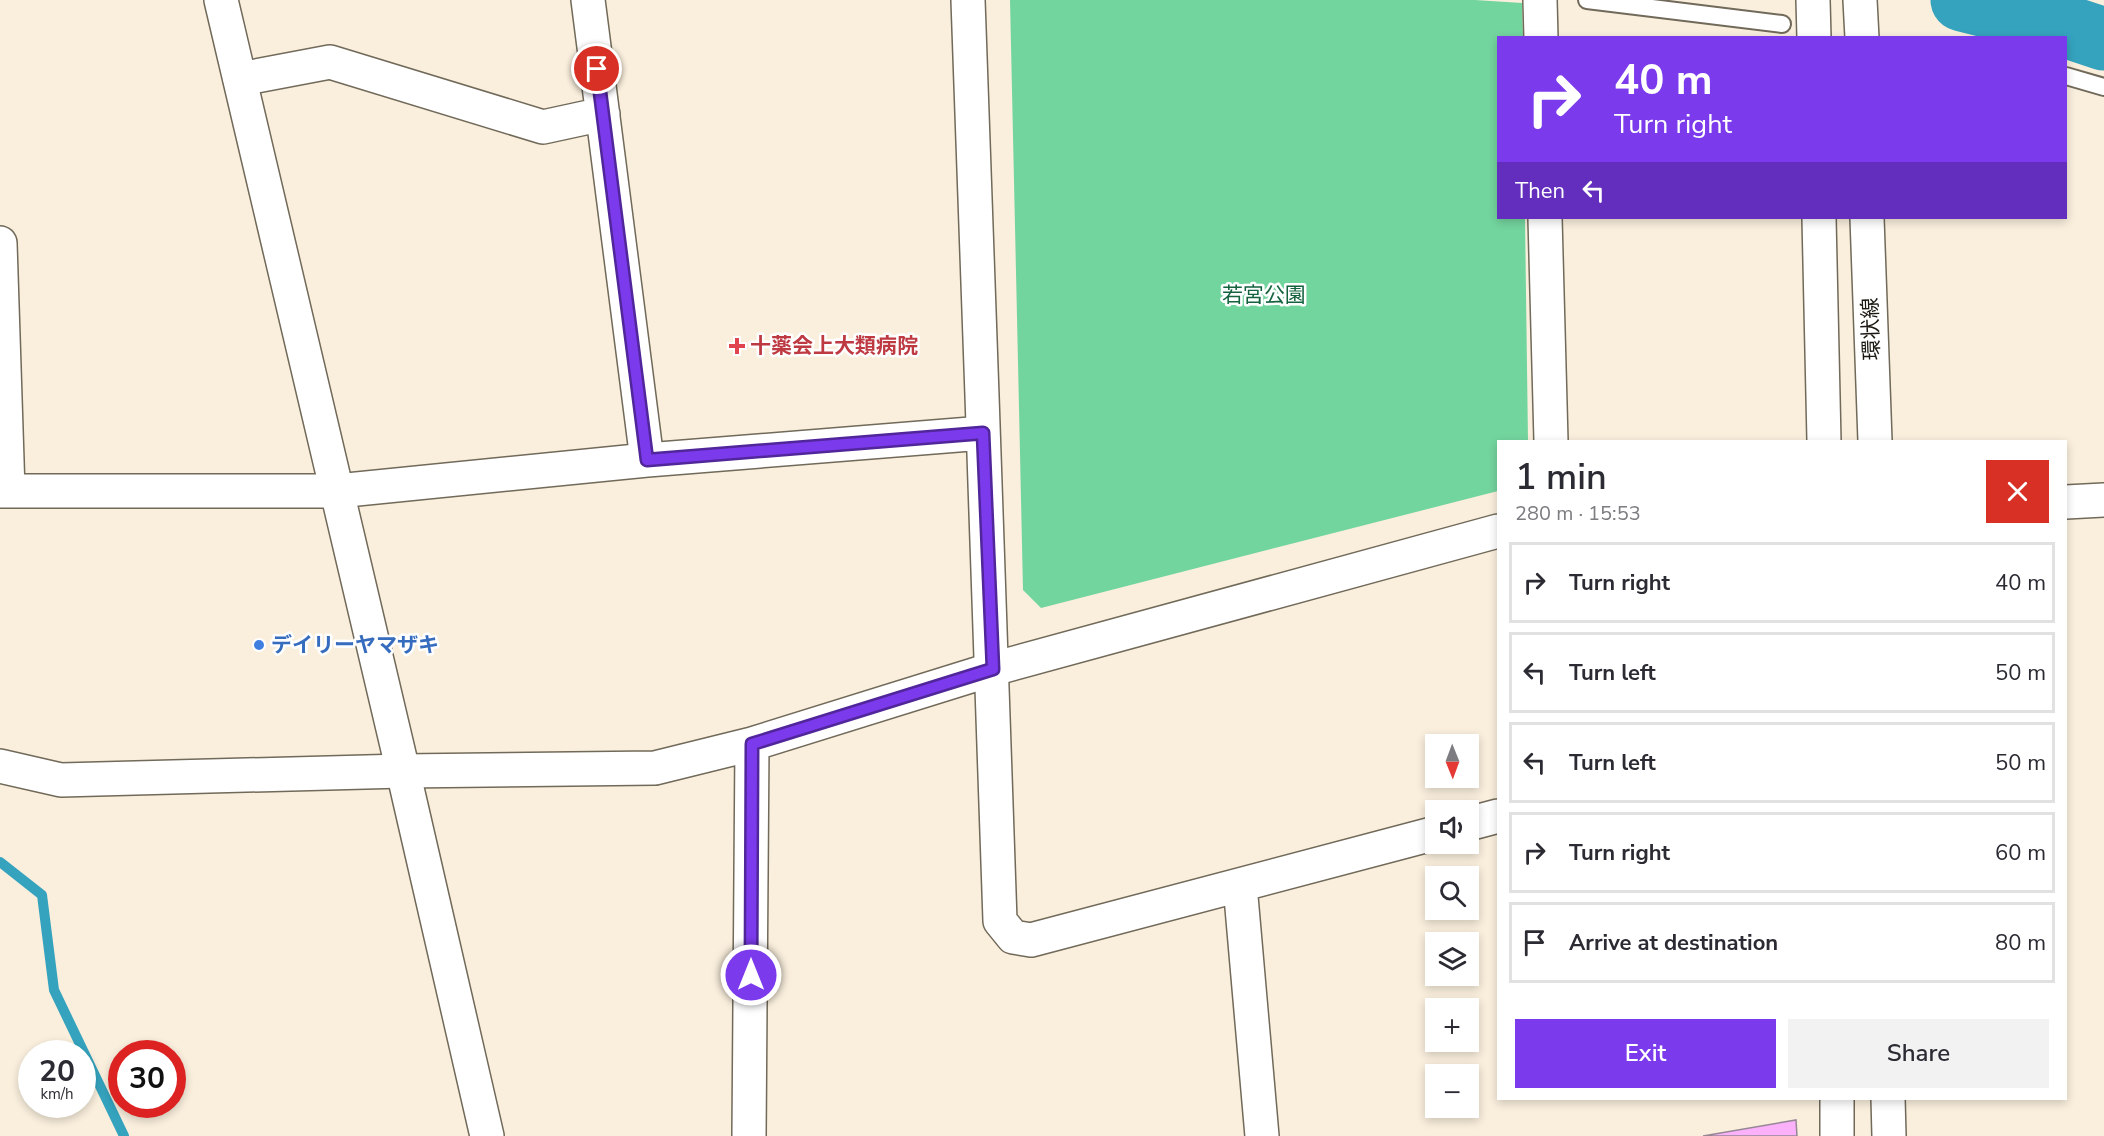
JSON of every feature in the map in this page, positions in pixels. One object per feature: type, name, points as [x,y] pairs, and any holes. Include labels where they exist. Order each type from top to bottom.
[{"type":"street","points":[[221,0],[487,1136]]},
{"type":"street","points":[[588,0],[647,460]]},
{"type":"street","points":[[968,0],[1000,921],[1012,937],[1031,940],[1425,835]]},
{"type":"street","points":[[1540,0],[1541,36]]},
{"type":"street","points":[[240,79],[330,62],[543,127],[603,114]]},
{"type":"street","points":[[1545,219],[1551,440]]},
{"type":"street","points":[[1819,219],[1824,440]]},
{"type":"street","name":"環状線","points":[[1867,219],[1875,440]]},
{"type":"street","points":[[0,243],[4,491],[337,491],[647,460],[983,433]]},
{"type":"street","points":[[2067,502],[2104,501]]},
{"type":"street","points":[[0,766],[61,780],[403,771],[655,768],[752,744],[993,669],[1497,531]]},
{"type":"street","points":[[749,1136],[752,744]]},
{"type":"street","points":[[1479,821],[1497,816]]},
{"type":"street","points":[[1240,885],[1262,1136]]},
{"type":"street","points":[[1837,1100],[1837,1136]]},
{"type":"street","points":[[1888,1100],[1888,1136]]},
{"type":"lane","points":[[1587,0],[1782,24]]},
{"type":"lane","points":[[2067,76],[2104,87]]},
{"type":"green space","name":"若宮公園","points":[[1010,0],[1475,0],[1522,3],[1523,36],[1497,36],[1497,219],[1525,219],[1528,440],[1497,440],[1497,491],[1041,608],[1023,590]]},
{"type":"building","points":[[1796,1120],[1797,1136],[1703,1136]]},
{"type":"waterway","points":[[1962,0],[2062,25],[2104,39]]},
{"type":"waterway","points":[[0,862],[42,895],[54,990],[124,1136]]},
{"type":"place","name":"十薬会上大類病院","points":[[737,346]]},
{"type":"place","name":"デイリーヤマザキ","points":[[259,645]]},
{"type":"route","points":[[597,69],[647,460],[983,433],[993,669],[752,744],[751,975]]}]
